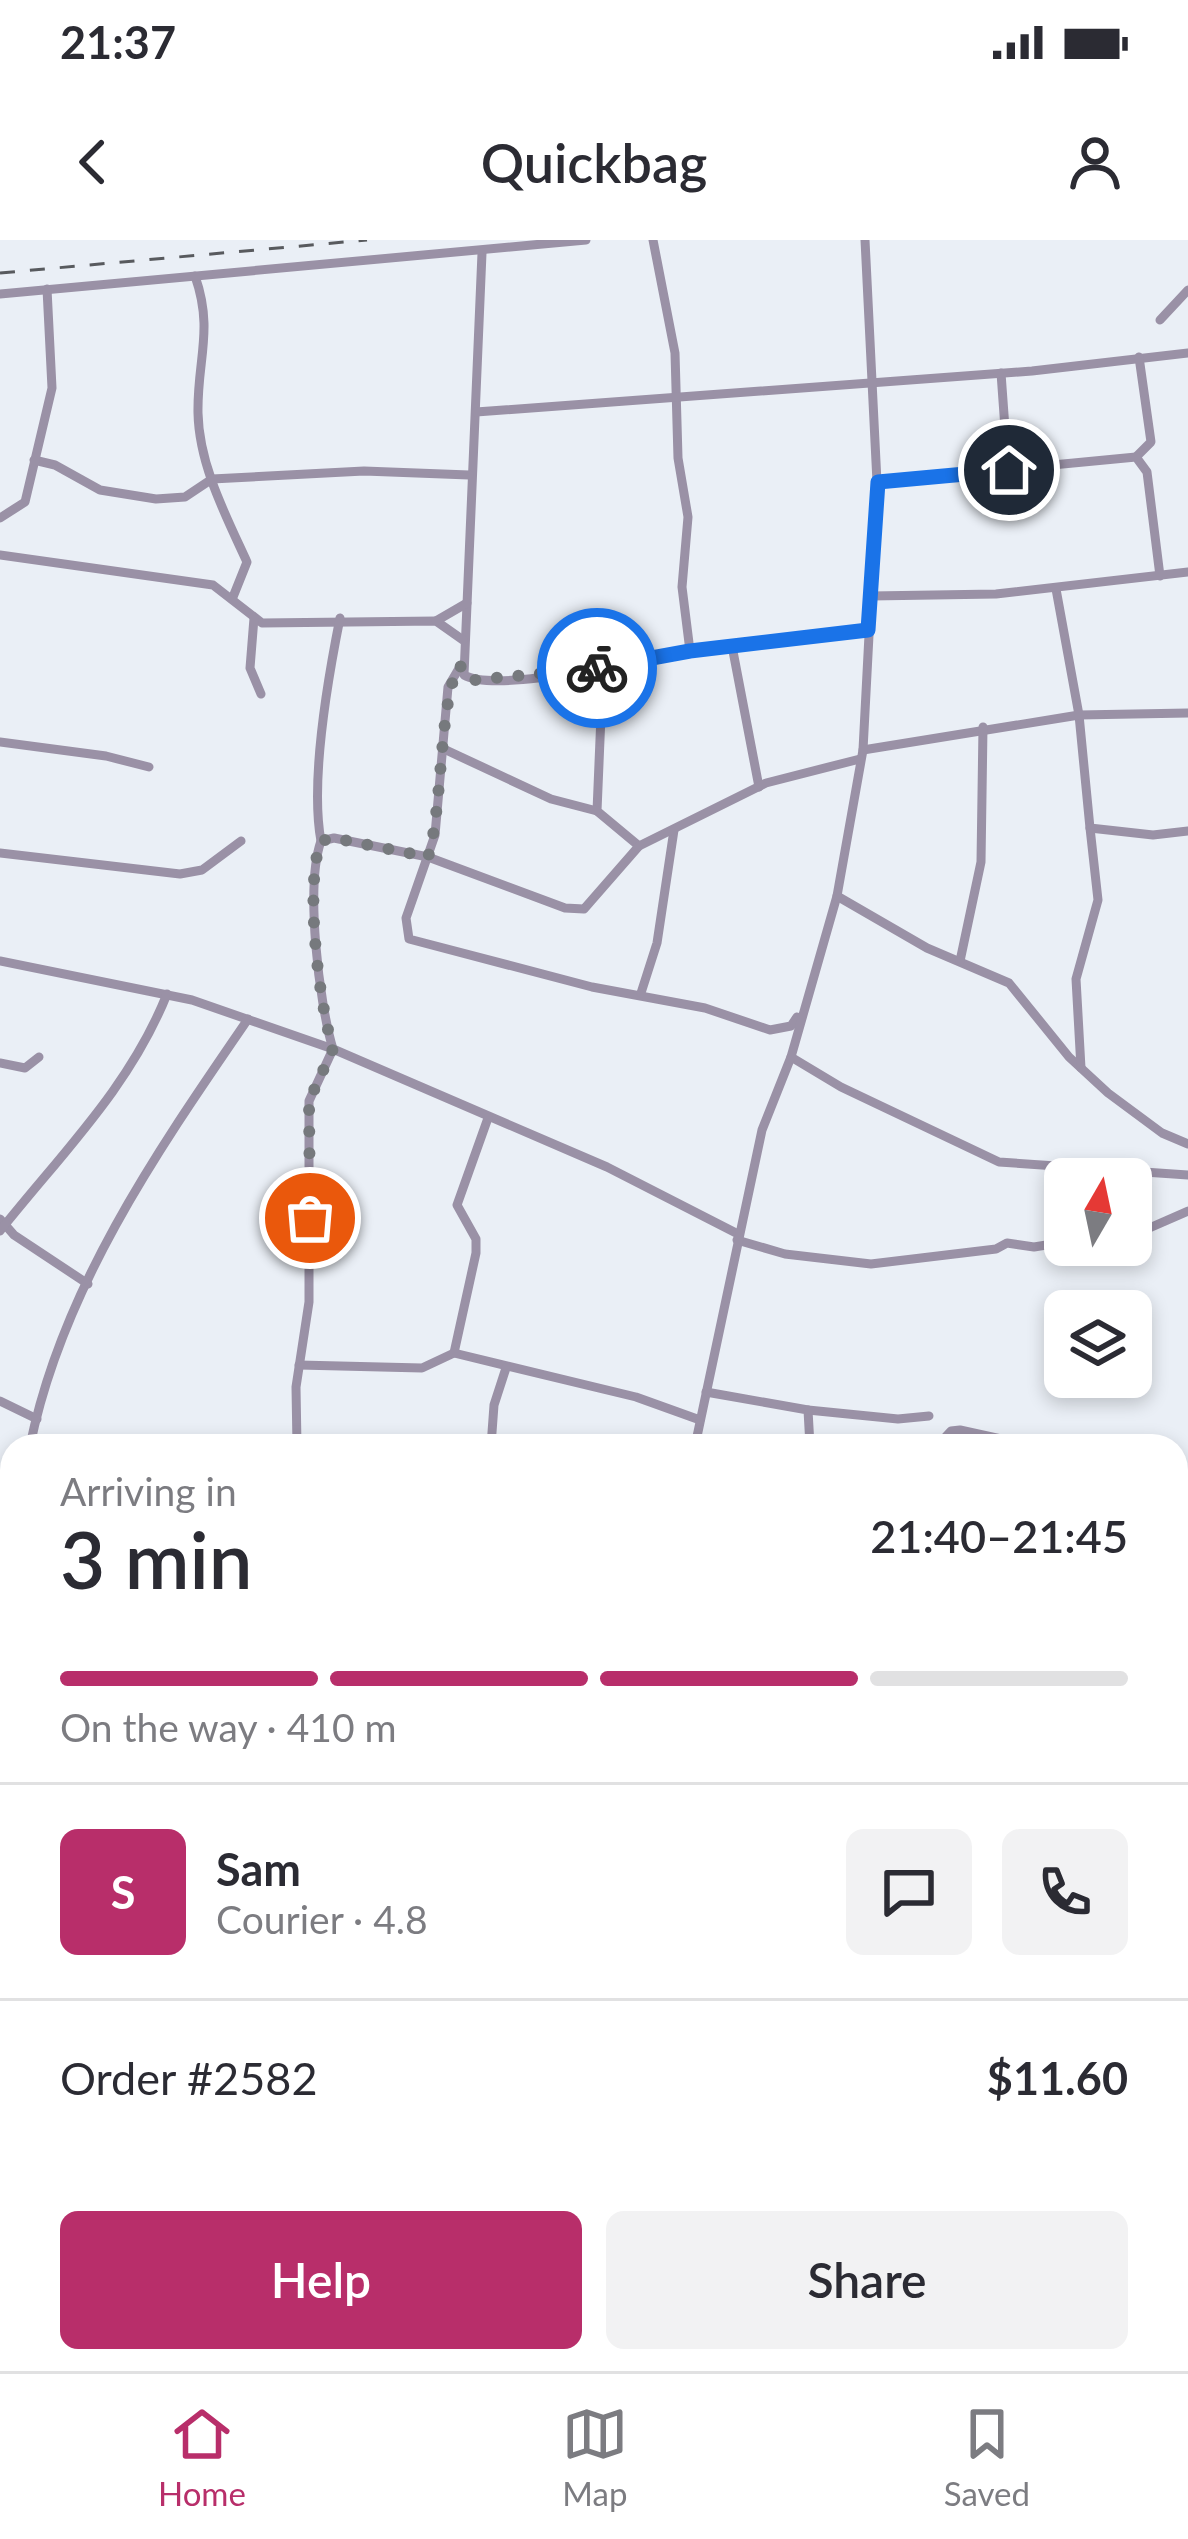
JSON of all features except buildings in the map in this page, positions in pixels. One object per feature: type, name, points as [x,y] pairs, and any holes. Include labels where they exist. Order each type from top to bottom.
[{"type":"street","points":[[0,294],[586,240]]},
{"type":"street","points":[[653,240],[669,305],[688,517],[682,587],[690,651]]},
{"type":"street","points":[[697,1434],[762,1130],[790,1057],[837,896],[861,754],[878,482],[865,240]]},
{"type":"street","points":[[482,253],[467,603],[460,665],[448,687],[446,750],[428,857],[406,918],[409,939],[779,1031],[802,1010]]},
{"type":"street","points":[[195,276],[206,308],[198,412],[202,453],[248,562],[233,597]]},
{"type":"street","points":[[0,518],[26,502],[52,388],[47,289]]},
{"type":"street","points":[[1160,320],[1188,290]]},
{"type":"street","points":[[476,412],[1000,373],[1188,353]]},
{"type":"street","points":[[878,482],[1136,457],[1150,442],[1139,357]]},
{"type":"street","points":[[1000,373],[1009,470]]},
{"type":"street","points":[[1136,457],[1147,472],[1160,576]]},
{"type":"street","points":[[34,460],[55,465],[100,490],[156,500],[184,497],[212,479],[364,471],[469,475]]},
{"type":"street","points":[[0,555],[213,586],[233,597],[254,618],[279,625],[340,618],[436,621],[467,603]]},
{"type":"street","points":[[871,596],[1056,589],[1188,572]]},
{"type":"street","points":[[1056,589],[1079,715],[1098,900],[1076,979],[1081,1068]]},
{"type":"street","points":[[254,618],[249,631],[250,668],[261,694]]},
{"type":"street","points":[[297,1434],[299,1365],[310,1302],[309,1101],[333,1049],[323,1016],[314,899],[321,841],[316,815],[340,618]]},
{"type":"street","points":[[436,621],[463,640]]},
{"type":"street","points":[[460,665],[464,675],[475,680],[603,668],[690,651],[868,630]]},
{"type":"street","points":[[732,646],[759,787]]},
{"type":"street","points":[[597,811],[603,668]]},
{"type":"street","points":[[321,841],[334,838],[428,857],[566,908],[584,909],[639,846],[759,787],[861,754],[983,727],[1079,715],[1188,713]]},
{"type":"street","points":[[960,961],[981,862],[983,727]]},
{"type":"street","points":[[0,742],[106,756],[149,767]]},
{"type":"street","points":[[446,750],[551,799],[597,811],[639,846]]},
{"type":"street","points":[[1090,828],[1153,835],[1188,831]]},
{"type":"street","points":[[641,994],[657,943],[674,830]]},
{"type":"street","points":[[0,853],[181,874],[202,869],[241,841]]},
{"type":"street","points":[[837,896],[926,948],[1017,990],[1081,1068],[1134,1114],[1188,1144]]},
{"type":"street","points":[[0,962],[167,994],[333,1049],[607,1167],[738,1237],[785,1254],[871,1264],[996,1249],[1006,1243],[1044,1245]]},
{"type":"street","points":[[88,1284],[2,1224],[111,1100],[148,1042],[167,994]]},
{"type":"street","points":[[33,1434],[48,1377],[134,1192],[248,1019]]},
{"type":"street","points":[[0,1063],[25,1068],[39,1057]]},
{"type":"street","points":[[790,1057],[841,1087],[999,1162],[1188,1175]]},
{"type":"street","points":[[454,1353],[476,1253],[476,1239],[458,1205],[488,1118]]},
{"type":"street","points":[[1152,1227],[1188,1211]]},
{"type":"street","points":[[299,1365],[422,1368],[454,1353],[636,1397],[700,1420]]},
{"type":"street","points":[[492,1434],[494,1406],[506,1367]]},
{"type":"street","points":[[706,1392],[898,1419],[929,1416]]},
{"type":"street","points":[[0,1401],[37,1419]]},
{"type":"street","points":[[808,1409],[809,1434]]},
{"type":"street","points":[[948,1434],[960,1430],[978,1434]]},
{"type":"railway","points":[[0,273],[367,240]]},
{"type":"way so far","points":[[310,1218],[309,1101],[333,1049],[323,1016],[314,899],[313,874],[321,841],[334,838],[428,857],[446,750],[448,687],[460,665],[464,675],[475,680],[597,668]]},
{"type":"route","points":[[597,668],[690,651],[868,630],[878,482],[1009,470]]}]
